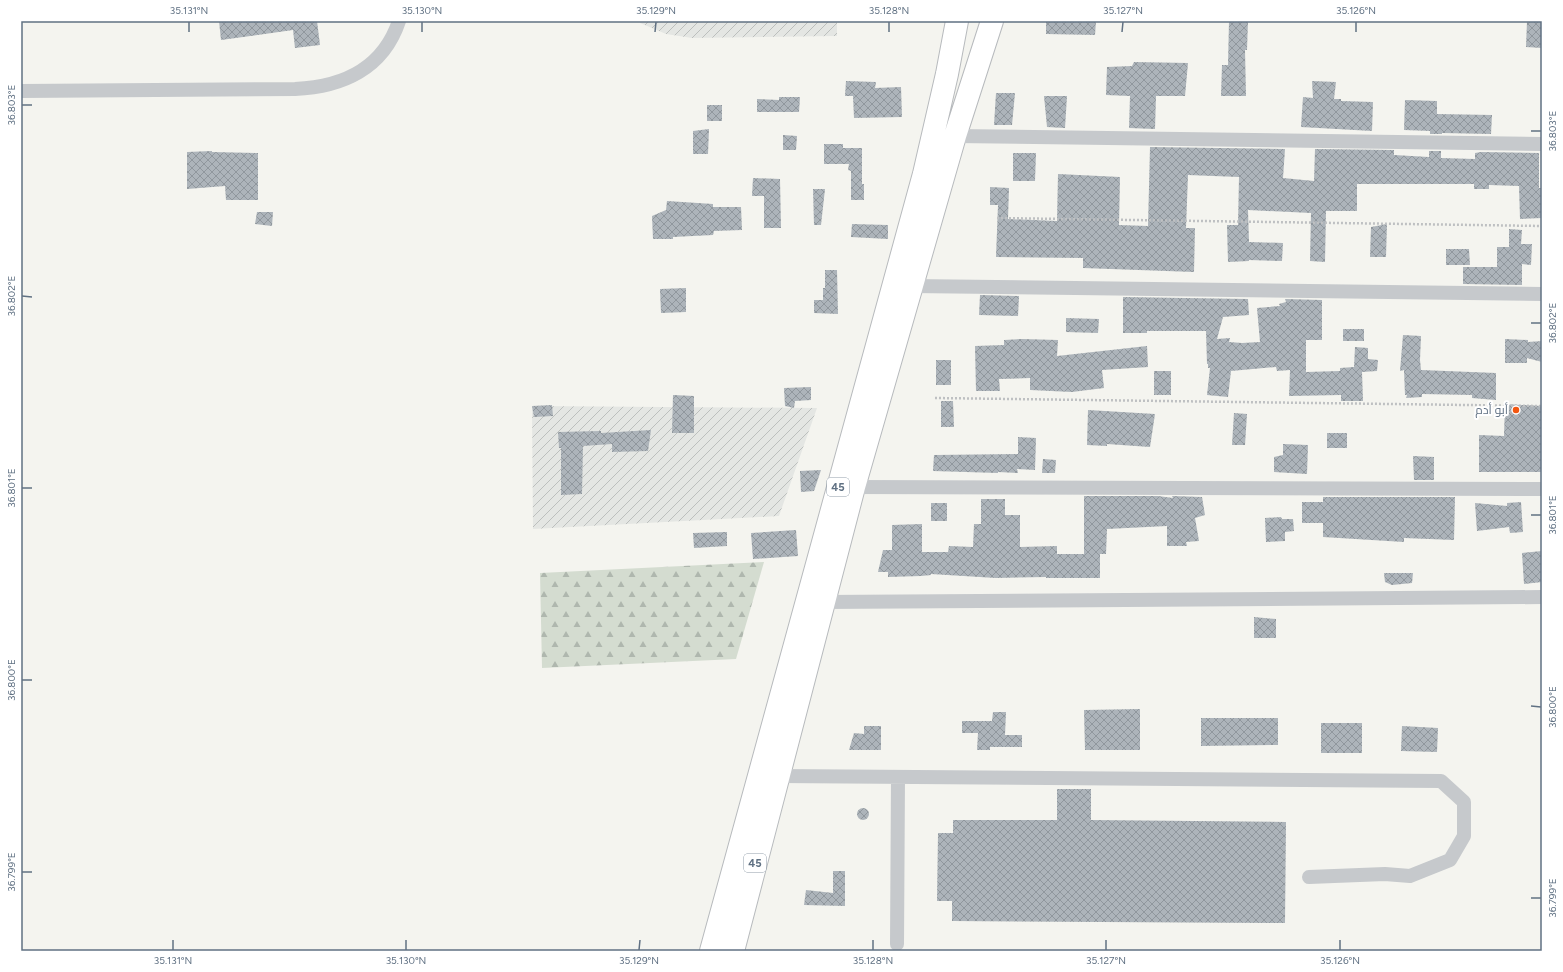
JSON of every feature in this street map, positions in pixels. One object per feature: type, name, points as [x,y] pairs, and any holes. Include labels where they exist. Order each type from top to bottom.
[{"type":"highway","name":"45","points":[[711,951],[924,174],[948,74],[956,21]]},
{"type":"highway","name":"45","points":[[733,951],[854,487],[955,136],[992,21]]},
{"type":"street","points":[[21,91],[295,89],[323,86],[350,77],[373,61],[390,40],[399,21]]},
{"type":"street","points":[[955,136],[1542,144]]},
{"type":"street","points":[[911,286],[1542,294]]},
{"type":"street","points":[[854,487],[1542,489]]},
{"type":"street","points":[[823,602],[1542,597]]},
{"type":"street","points":[[778,776],[1440,781],[1464,802],[1464,836],[1450,860],[1410,876],[1385,874],[1309,877]]},
{"type":"street","points":[[897,944],[898,778]]},
{"type":"path","points":[[997,218],[1542,226]]},
{"type":"path","points":[[934,398],[1542,406]]},
{"type":"shaded area","points":[[640,21],[837,21],[837,36],[692,38],[666,34],[640,23]]},
{"type":"shaded area","points":[[532,406],[817,408],[779,516],[533,529]]},
{"type":"green space","points":[[764,562],[736,659],[542,668],[540,573]]},
{"type":"building","points":[[219,21],[317,21],[320,45],[295,48],[293,30],[221,40]]},
{"type":"building","points":[[1046,21],[1096,21],[1095,35],[1046,34]]},
{"type":"building","points":[[1229,21],[1248,21],[1247,50],[1245,50],[1246,96],[1221,96],[1222,65],[1228,65]]},
{"type":"building","points":[[1527,21],[1542,21],[1542,48],[1526,47]]},
{"type":"building","points":[[1134,62],[1188,63],[1185,96],[1156,96],[1155,129],[1129,128],[1130,96],[1106,95],[1107,67],[1132,66]]},
{"type":"building","points":[[846,81],[876,82],[875,88],[901,87],[902,117],[854,118],[853,96],[845,96]]},
{"type":"building","points":[[1312,81],[1336,82],[1334,99],[1341,99],[1341,101],[1373,102],[1372,131],[1301,127],[1303,97],[1313,98]]},
{"type":"building","points":[[996,93],[1015,93],[1012,125],[994,125]]},
{"type":"building","points":[[1044,96],[1067,96],[1065,128],[1047,127]]},
{"type":"building","points":[[779,97],[800,97],[799,112],[757,112],[757,99],[779,100]]},
{"type":"building","points":[[1405,100],[1437,101],[1437,114],[1492,115],[1491,134],[1430,134],[1430,131],[1404,130]]},
{"type":"building","points":[[707,105],[722,105],[722,121],[707,121]]},
{"type":"building","points":[[709,129],[708,154],[693,154],[693,131]]},
{"type":"building","points":[[783,135],[797,136],[796,150],[783,150]]},
{"type":"building","points":[[824,144],[843,144],[843,148],[862,148],[862,184],[864,184],[864,200],[851,200],[851,171],[848,170],[849,164],[824,164]]},
{"type":"building","points":[[1150,147],[1285,149],[1283,178],[1314,181],[1315,149],[1394,150],[1394,155],[1429,157],[1429,151],[1441,151],[1441,158],[1475,159],[1475,153],[1481,152],[1539,153],[1539,188],[1542,188],[1542,218],[1520,219],[1519,186],[1489,185],[1489,189],[1474,189],[1474,184],[1357,184],[1357,211],[1326,211],[1325,262],[1310,261],[1311,213],[1248,210],[1249,242],[1283,243],[1282,261],[1249,260],[1228,262],[1227,225],[1238,225],[1239,177],[1188,175],[1186,228],[1195,228],[1194,272],[1083,268],[1083,258],[996,257],[998,205],[990,205],[990,187],[1009,188],[1008,219],[1057,221],[1058,174],[1120,177],[1119,225],[1148,226]]},
{"type":"building","points":[[212,151],[258,153],[258,200],[226,200],[225,186],[187,189],[187,152]]},
{"type":"building","points":[[1013,153],[1036,153],[1035,181],[1013,181]]},
{"type":"building","points":[[753,178],[780,179],[781,228],[764,228],[764,196],[752,196]]},
{"type":"building","points":[[813,189],[825,189],[821,225],[814,225]]},
{"type":"building","points":[[667,201],[713,204],[713,207],[741,207],[742,230],[714,231],[713,235],[673,237],[673,239],[653,239],[652,216],[666,210]]},
{"type":"building","points":[[257,212],[273,212],[272,226],[255,224]]},
{"type":"building","points":[[852,224],[888,225],[888,239],[851,237]]},
{"type":"building","points":[[1387,224],[1386,257],[1370,257],[1371,227]]},
{"type":"building","points":[[1509,229],[1522,230],[1521,244],[1532,244],[1531,265],[1522,264],[1522,285],[1463,284],[1463,267],[1497,267],[1497,247],[1509,247]]},
{"type":"building","points":[[1446,249],[1469,249],[1470,265],[1446,265]]},
{"type":"building","points":[[825,270],[837,270],[838,314],[814,313],[814,300],[823,300]]},
{"type":"building","points":[[686,288],[686,312],[661,313],[660,289]]},
{"type":"building","points":[[980,295],[1019,296],[1018,316],[979,315]]},
{"type":"building","points":[[1123,297],[1248,299],[1249,315],[1223,317],[1217,339],[1230,338],[1229,342],[1242,343],[1260,342],[1257,308],[1280,306],[1279,304],[1286,302],[1285,299],[1322,300],[1322,340],[1306,340],[1306,372],[1340,371],[1340,368],[1354,367],[1355,347],[1368,348],[1368,359],[1378,360],[1377,371],[1362,372],[1363,401],[1341,401],[1341,395],[1289,396],[1290,370],[1277,371],[1276,367],[1231,371],[1228,397],[1207,395],[1210,368],[1208,368],[1207,364],[1206,331],[1147,331],[1147,333],[1123,333]]},
{"type":"building","points":[[1066,318],[1099,319],[1098,333],[1066,332]]},
{"type":"building","points":[[1343,329],[1364,329],[1364,341],[1343,341]]},
{"type":"building","points":[[1403,335],[1421,336],[1421,370],[1496,373],[1496,400],[1472,398],[1472,395],[1422,394],[1422,397],[1406,398],[1407,395],[1405,395],[1404,370],[1400,371]]},
{"type":"building","points":[[1505,339],[1528,340],[1528,342],[1542,341],[1542,362],[1527,358],[1527,363],[1505,363]]},
{"type":"building","points":[[1004,340],[1058,340],[1057,356],[1147,346],[1148,367],[1102,370],[1104,388],[1072,392],[1030,390],[1030,378],[999,379],[1000,391],[976,391],[975,346],[1004,345]]},
{"type":"building","points":[[936,360],[951,360],[951,385],[936,385]]},
{"type":"building","points":[[1154,371],[1171,371],[1171,395],[1154,395]]},
{"type":"building","points":[[811,387],[811,400],[795,401],[794,408],[785,406],[784,388]]},
{"type":"building","points":[[673,395],[694,396],[694,433],[672,433]]},
{"type":"building","points":[[941,401],[953,401],[954,427],[941,427]]},
{"type":"building","points":[[1505,404],[1542,406],[1542,472],[1479,472],[1479,435],[1504,436]]},
{"type":"building","points":[[552,405],[553,416],[534,417],[532,406]]},
{"type":"building","points":[[1088,410],[1155,414],[1150,447],[1107,444],[1107,446],[1087,445]]},
{"type":"building","points":[[1234,413],[1247,414],[1245,445],[1232,445]]},
{"type":"building","points":[[651,430],[648,451],[612,452],[612,444],[583,446],[582,494],[561,495],[561,448],[559,448],[558,432],[601,431],[601,433]]},
{"type":"building","points":[[1327,433],[1347,433],[1347,448],[1327,448]]},
{"type":"building","points":[[1018,437],[1036,438],[1035,470],[1017,469],[1018,473],[933,471],[934,455],[1018,454]]},
{"type":"building","points":[[1283,444],[1308,445],[1307,474],[1274,472],[1274,457],[1283,455]]},
{"type":"building","points":[[1413,456],[1434,457],[1434,480],[1414,480]]},
{"type":"building","points":[[1043,459],[1056,460],[1055,473],[1042,473]]},
{"type":"building","points":[[821,470],[814,491],[801,492],[800,471]]},
{"type":"building","points":[[1084,496],[1158,496],[1173,498],[1172,496],[1202,497],[1205,515],[1195,518],[1199,541],[1186,542],[1187,546],[1167,546],[1167,526],[1107,529],[1106,554],[1100,554],[1100,578],[996,578],[931,574],[921,576],[888,577],[888,572],[878,572],[883,550],[892,550],[892,525],[922,524],[922,552],[948,552],[949,546],[973,547],[974,524],[981,524],[981,499],[1005,499],[1005,515],[1020,515],[1020,547],[1057,546],[1057,554],[1084,554]]},
{"type":"building","points":[[1323,497],[1455,497],[1454,540],[1404,538],[1404,542],[1323,537],[1323,523],[1302,523],[1302,502],[1323,502]]},
{"type":"building","points":[[1521,502],[1523,532],[1510,533],[1509,527],[1477,531],[1475,503],[1507,506],[1507,503]]},
{"type":"building","points":[[931,503],[947,503],[947,521],[931,521]]},
{"type":"building","points":[[1281,517],[1282,519],[1293,519],[1294,531],[1285,532],[1285,541],[1266,542],[1265,518]]},
{"type":"building","points":[[796,530],[798,556],[753,559],[751,533]]},
{"type":"building","points":[[727,532],[727,546],[694,548],[693,533]]},
{"type":"building","points":[[1542,551],[1542,582],[1524,584],[1522,553]]},
{"type":"building","points":[[1384,573],[1413,573],[1412,583],[1392,585],[1385,582]]},
{"type":"building","points":[[1254,617],[1276,619],[1276,638],[1254,638]]},
{"type":"building","points":[[1140,709],[1140,750],[1085,750],[1084,710]]},
{"type":"building","points":[[993,712],[1006,712],[1005,735],[1022,735],[1022,747],[990,747],[990,750],[977,750],[978,733],[962,733],[962,721],[992,721]]},
{"type":"building","points":[[1201,718],[1278,718],[1278,745],[1201,746]]},
{"type":"building","points":[[1321,723],[1362,723],[1362,753],[1321,753]]},
{"type":"building","points":[[864,726],[881,726],[881,750],[849,750],[854,733],[864,734]]},
{"type":"building","points":[[1402,726],[1438,728],[1437,752],[1401,751]]},
{"type":"building","points":[[1057,789],[1091,789],[1091,820],[1286,822],[1285,923],[952,921],[952,901],[937,901],[938,833],[953,833],[953,820],[1057,820]]},
{"type":"building","points":[[863,808],[867,810],[869,814],[867,818],[863,820],[859,818],[857,814],[859,810]]},
{"type":"building","points":[[833,871],[845,871],[845,906],[804,905],[806,890],[833,893]]},
{"type":"place","name":"أبو أدم","points":[[1516,410]]}]
